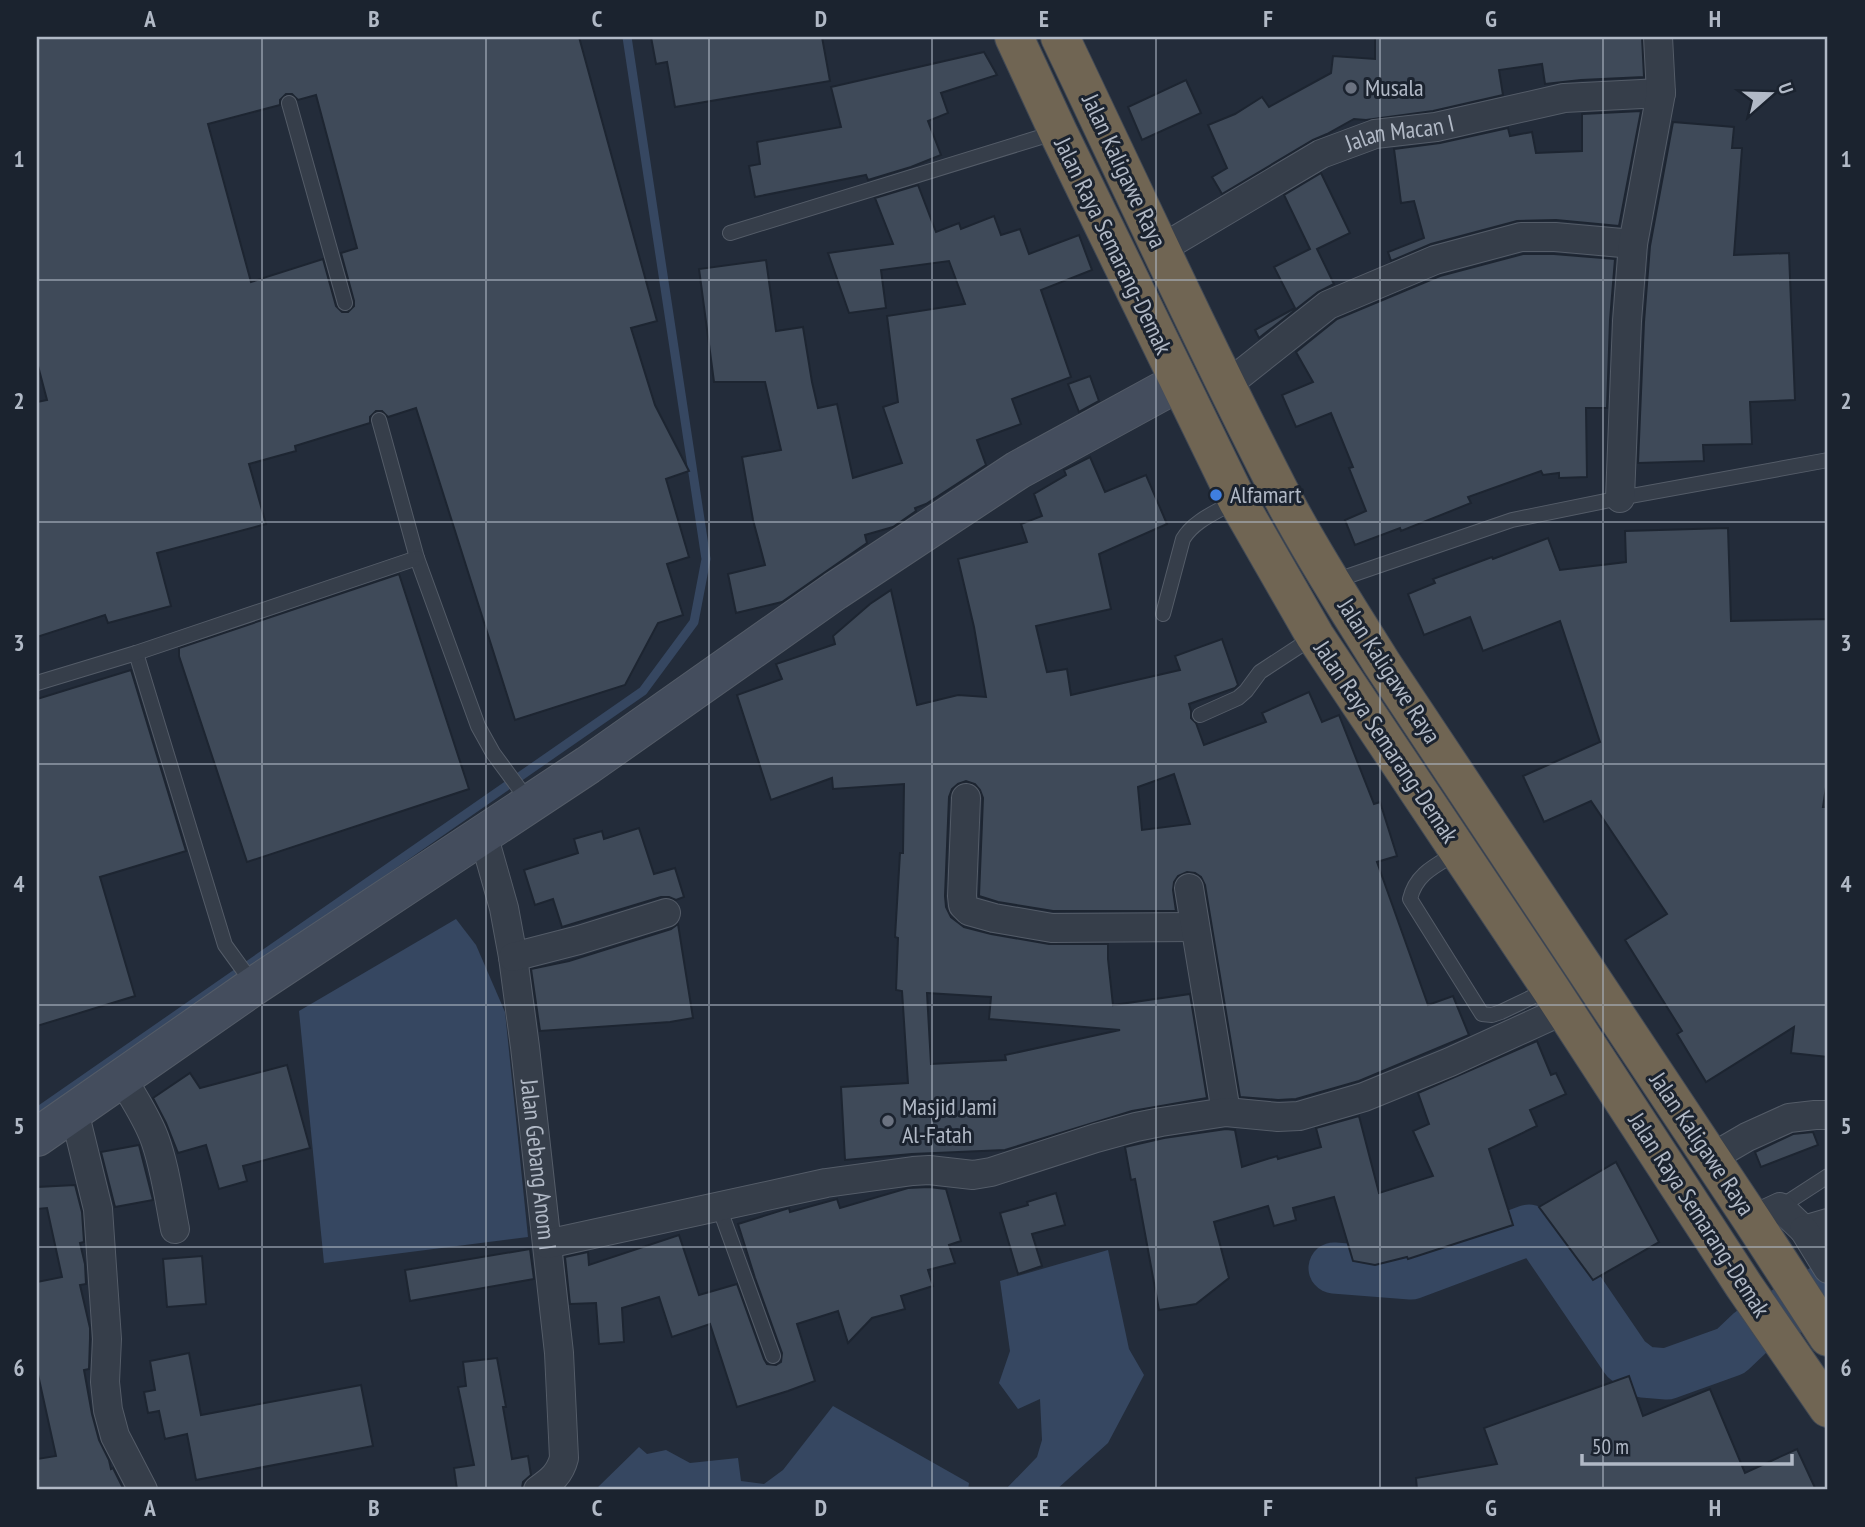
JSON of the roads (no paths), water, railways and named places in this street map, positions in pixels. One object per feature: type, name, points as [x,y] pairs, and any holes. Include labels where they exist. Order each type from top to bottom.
[{"type":"highway","name":"Jalan Raya Semarang-Demak","points":[[1014,37],[1179,382],[1224,508],[1315,636],[1362,708],[1442,862],[1547,999],[1828,1408]]},
{"type":"highway","name":"Jalan Kaligawe Raya","points":[[1060,37],[1286,504],[1331,582],[1396,685],[1711,1158],[1766,1213],[1782,1268],[1823,1330]]},
{"type":"street","points":[[1620,498],[1633,244],[1661,93],[1658,37]]},
{"type":"street","name":"Jalan Macan I","points":[[1161,249],[1321,154],[1375,134],[1436,127],[1564,98],[1661,93]]},
{"type":"street","points":[[1227,384],[1328,305],[1435,260],[1521,237],[1555,237],[1633,244]]},
{"type":"street","points":[[37,1137],[252,983],[483,834],[527,795],[599,757],[835,591],[1018,470],[1179,382]]},
{"type":"street","points":[[966,797],[962,896],[963,905],[969,911],[1052,928],[1195,927]]},
{"type":"street","name":"Jalan Gebang Anom I","points":[[483,834],[504,908],[513,957],[559,1353],[564,1458],[555,1478],[538,1490]]},
{"type":"street","points":[[1189,888],[1226,1112]]},
{"type":"street","points":[[513,957],[666,913]]},
{"type":"street","points":[[547,1244],[826,1183],[913,1171],[972,1175],[991,1172],[1136,1126],[1226,1112],[1278,1117],[1299,1116],[1364,1097],[1450,1062],[1547,999]]},
{"type":"street","points":[[122,1078],[150,1127],[160,1153],[175,1229]]},
{"type":"street","points":[[74,1111],[98,1209],[107,1339],[105,1382],[108,1410],[116,1436],[143,1490]]},
{"type":"street","points":[[1711,1158],[1747,1137],[1789,1118],[1828,1115]]},
{"type":"street","points":[[1766,1213],[1816,1227],[1826,1266]]},
{"type":"lane","points":[[289,103],[345,303]]},
{"type":"lane","points":[[730,233],[1058,132]]},
{"type":"lane","points":[[379,420],[417,558],[478,726],[493,753],[527,795]]},
{"type":"lane","points":[[1331,582],[1512,520],[1828,460]]},
{"type":"lane","points":[[1163,614],[1183,539],[1188,531],[1224,508]]},
{"type":"lane","points":[[37,683],[136,653],[417,558]]},
{"type":"lane","points":[[1200,715],[1238,698],[1260,672],[1315,636]]},
{"type":"lane","points":[[136,653],[225,945],[252,983]]},
{"type":"lane","points":[[1442,862],[1421,877],[1413,888],[1410,899],[1482,1014],[1492,1015],[1511,1007],[1547,999]]},
{"type":"lane","points":[[1766,1213],[1828,1176]]},
{"type":"lane","points":[[719,1207],[773,1356]]},
{"type":"water","points":[[456,919],[476,945],[505,1012],[528,1237],[324,1263],[299,1011]]},
{"type":"water","points":[[1108,1250],[1129,1349],[1144,1375],[1108,1443],[1056,1490],[1005,1490],[1037,1457],[1042,1440],[1040,1399],[1018,1409],[999,1383],[1010,1351],[1000,1281]]},
{"type":"water","points":[[833,1406],[969,1483],[968,1490],[595,1490],[639,1447],[647,1454],[666,1450],[690,1463],[738,1458],[741,1481],[764,1484],[783,1470]]},
{"type":"waterway","points":[[37,1112],[643,691],[694,622],[706,559],[627,37]]},
{"type":"waterway","points":[[1334,1268],[1411,1274],[1529,1230],[1540,1233],[1626,1359],[1643,1372],[1667,1374],[1731,1351],[1751,1332],[1828,1287]]},
{"type":"place","name":"Musala","points":[[1351,88]]},
{"type":"place","name":"Alfamart","points":[[1216,495]]},
{"type":"place","name":"Masjid Jami Al-Fatah","points":[[888,1121]]}]
